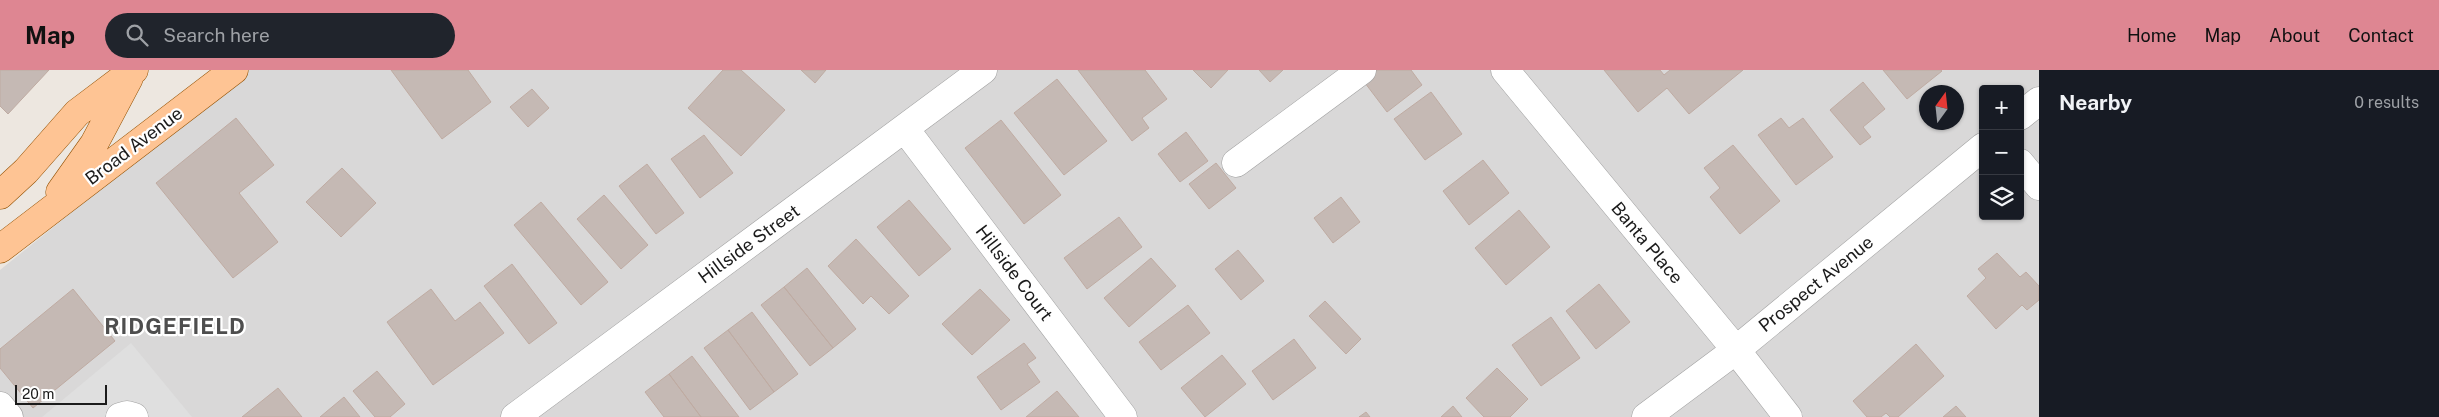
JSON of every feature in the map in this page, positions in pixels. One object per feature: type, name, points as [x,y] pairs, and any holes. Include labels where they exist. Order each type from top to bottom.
[{"type":"main road","points":[[0,249],[34,222],[70,179],[94,144],[133,70]]},
{"type":"main road","points":[[0,195],[26,171],[77,113],[133,70]]},
{"type":"main road","name":"Broad Avenue","points":[[34,222],[234,70]]},
{"type":"street","name":"Hillside Street","points":[[515,417],[983,70]]},
{"type":"street","points":[[1236,163],[1362,70]]},
{"type":"street","name":"Banta Place","points":[[1505,70],[1736,350],[1788,417]]},
{"type":"street","points":[[2024,113],[2039,101]]},
{"type":"street","name":"Hillside Court","points":[[905,129],[1123,417]]},
{"type":"street","name":"Prospect Avenue","points":[[1646,417],[1736,350],[1979,150]]},
{"type":"street","points":[[2024,168],[2039,186]]},
{"type":"street","points":[[0,406],[9,417]]},
{"type":"street","points":[[120,417],[127,414],[134,417]]},
{"type":"shaded area","points":[[249,70],[2039,70],[2039,417],[0,417],[0,270]]},
{"type":"shaded area","points":[[131,343],[192,417],[42,417]]},
{"type":"building","points":[[0,70],[49,70],[8,114],[0,106]]},
{"type":"building","points":[[391,70],[468,70],[491,102],[442,139]]},
{"type":"building","points":[[723,70],[741,70],[785,110],[741,156],[688,108]]},
{"type":"building","points":[[801,70],[826,70],[815,83]]},
{"type":"building","points":[[1078,70],[1145,70],[1167,99],[1142,118],[1149,128],[1132,141]]},
{"type":"building","points":[[1193,70],[1228,70],[1211,88]]},
{"type":"building","points":[[1259,70],[1283,70],[1270,82]]},
{"type":"building","points":[[1374,70],[1411,70],[1422,85],[1387,112],[1362,79]]},
{"type":"building","points":[[1604,70],[1660,70],[1664,75],[1670,70],[1743,70],[1689,114],[1667,88],[1638,112]]},
{"type":"building","points":[[1883,70],[1942,71],[1924,85],[1919,85],[1919,89],[1907,99]]},
{"type":"building","points":[[1057,79],[1107,141],[1064,175],[1014,113]]},
{"type":"building","points":[[1863,82],[1885,109],[1863,127],[1871,137],[1860,145],[1830,110]]},
{"type":"building","points":[[532,89],[549,108],[528,127],[510,107]]},
{"type":"building","points":[[1431,92],[1462,134],[1425,160],[1394,119]]},
{"type":"building","points":[[236,118],[274,165],[239,193],[278,242],[233,278],[156,183]]},
{"type":"building","points":[[1781,118],[1789,128],[1803,118],[1833,157],[1796,185],[1758,135]]},
{"type":"building","points":[[1001,120],[1061,195],[1024,224],[965,148]]},
{"type":"building","points":[[1186,132],[1208,161],[1180,182],[1158,154]]},
{"type":"building","points":[[704,135],[733,173],[700,198],[671,159]]},
{"type":"building","points":[[1733,145],[1780,201],[1740,234],[1710,197],[1720,188],[1704,168]]},
{"type":"building","points":[[1483,160],[1509,193],[1469,225],[1443,191]]},
{"type":"building","points":[[1216,163],[1236,188],[1209,209],[1189,184]]},
{"type":"building","points":[[647,164],[684,213],[656,234],[619,186]]},
{"type":"building","points":[[342,168],[376,203],[341,237],[306,202]]},
{"type":"building","points":[[604,195],[648,245],[621,269],[577,219]]},
{"type":"building","points":[[1341,197],[1360,222],[1333,243],[1314,218]]},
{"type":"building","points":[[909,200],[951,249],[919,276],[877,227]]},
{"type":"building","points":[[541,202],[608,282],[581,305],[514,225]]},
{"type":"building","points":[[1519,210],[1550,247],[1506,285],[1475,248]]},
{"type":"building","points":[[1119,217],[1142,247],[1087,289],[1064,258]]},
{"type":"building","points":[[856,239],[909,296],[889,314],[871,296],[863,304],[828,266]]},
{"type":"building","points":[[1238,250],[1264,281],[1241,300],[1215,269]]},
{"type":"building","points":[[1997,253],[2020,277],[2026,272],[2039,286],[2039,300],[2027,310],[2022,305],[1996,329],[1967,296],[1986,278],[1978,269]]},
{"type":"building","points":[[1151,258],[1176,286],[1129,327],[1104,298]]},
{"type":"building","points":[[512,264],[557,323],[529,344],[484,286]]},
{"type":"building","points":[[807,268],[856,329],[833,348],[784,287]]},
{"type":"building","points":[[1599,284],[1630,322],[1596,349],[1566,311]]},
{"type":"building","points":[[784,287],[833,348],[810,366],[761,305]]},
{"type":"building","points":[[73,289],[115,341],[33,408],[0,368],[0,349]]},
{"type":"building","points":[[431,289],[455,321],[480,302],[504,333],[433,385],[387,322]]},
{"type":"building","points":[[980,289],[1010,320],[972,355],[942,324]]},
{"type":"building","points":[[1325,301],[1361,339],[1346,354],[1309,316]]},
{"type":"building","points":[[1188,305],[1210,333],[1161,370],[1139,342]]},
{"type":"building","points":[[752,312],[798,374],[774,392],[728,330]]},
{"type":"building","points":[[1551,317],[1580,358],[1541,386],[1512,345]]},
{"type":"building","points":[[728,330],[774,392],[750,410],[704,348]]},
{"type":"building","points":[[1294,339],[1316,368],[1273,400],[1252,371]]},
{"type":"building","points":[[1024,343],[1036,358],[1027,364],[1040,382],[1001,410],[977,377]]},
{"type":"building","points":[[1916,344],[1944,376],[1898,417],[1890,417],[1886,413],[1881,417],[1867,417],[1853,401]]},
{"type":"building","points":[[1222,355],[1246,384],[1205,417],[1181,388]]},
{"type":"building","points":[[692,356],[739,417],[701,417],[669,374]]},
{"type":"building","points":[[1497,368],[1528,399],[1510,417],[1484,417],[1466,398]]},
{"type":"building","points":[[377,371],[405,404],[390,417],[375,417],[353,391]]},
{"type":"building","points":[[669,374],[701,417],[664,417],[645,392]]},
{"type":"building","points":[[278,388],[302,417],[242,417]]},
{"type":"building","points":[[1057,391],[1079,417],[1026,417]]},
{"type":"building","points":[[344,397],[360,417],[320,417]]},
{"type":"building","points":[[1453,406],[1462,417],[1441,417]]},
{"type":"building","points":[[1956,406],[1966,417],[1943,417]]},
{"type":"building","points":[[1366,412],[1370,417],[1359,417]]},
{"type":"district","name":"RIDGEFIELD","points":[[175,326]]}]
